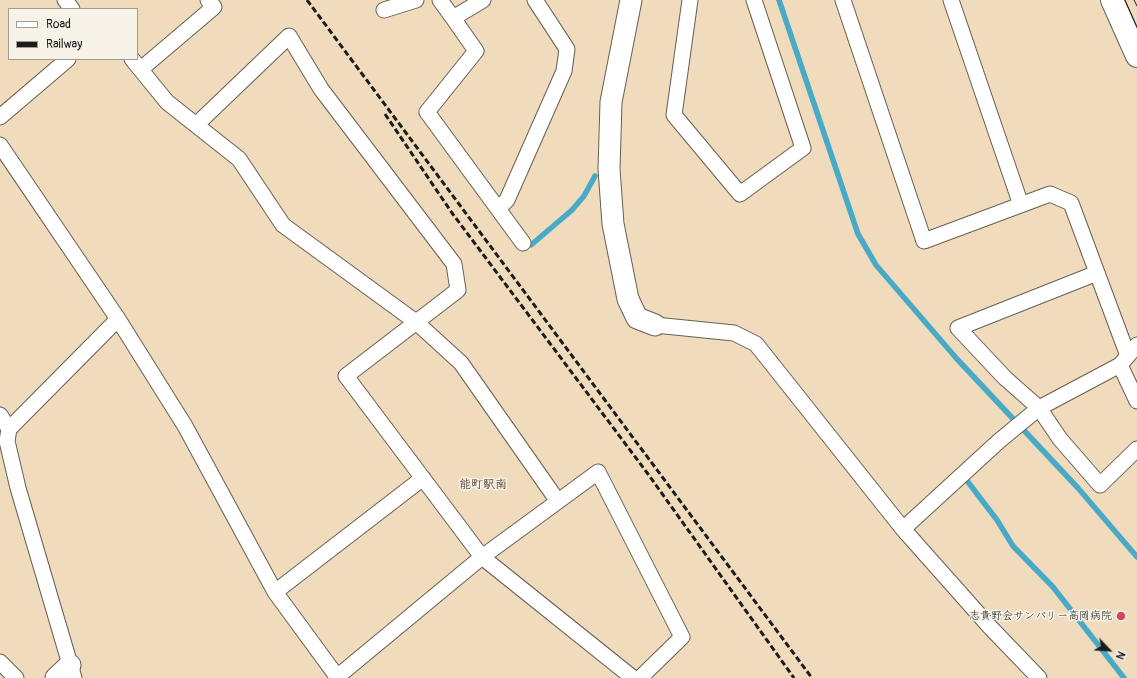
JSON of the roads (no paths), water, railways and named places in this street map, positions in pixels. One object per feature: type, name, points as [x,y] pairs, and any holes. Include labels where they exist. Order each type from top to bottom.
[{"type":"main road","points":[[1112,0],[1137,56]]},
{"type":"street","points":[[65,0],[71,8]]},
{"type":"street","points":[[208,0],[214,7],[137,64],[166,102],[239,159],[283,225],[416,322],[461,363],[557,500]]},
{"type":"street","points":[[384,10],[416,0]]},
{"type":"street","points":[[440,0],[476,51],[427,112],[523,243]]},
{"type":"street","points":[[453,18],[483,0]]},
{"type":"street","points":[[498,209],[507,200],[564,71],[567,49],[535,0]]},
{"type":"street","points":[[631,0],[611,102],[609,170],[613,224],[628,299],[637,318],[655,325],[734,333],[756,344],[903,529],[990,627],[1039,678]]},
{"type":"street","points":[[690,0],[674,115],[740,194],[803,148],[754,0]]},
{"type":"street","points":[[843,0],[924,241],[1050,194],[1071,203],[1128,355],[1137,401]]},
{"type":"street","points":[[951,0],[1021,205]]},
{"type":"street","points":[[196,125],[289,36],[321,89],[454,264],[458,290],[346,376],[482,557],[633,678]]},
{"type":"street","points":[[0,117],[67,60]]},
{"type":"street","points":[[0,145],[118,319],[185,426],[276,592],[338,677],[482,557],[557,500],[598,472],[682,637],[640,678]]},
{"type":"street","points":[[1097,273],[958,328],[1005,378],[1039,408],[1060,439],[1100,484],[1137,449]]},
{"type":"street","points":[[5,438],[118,319]]},
{"type":"street","points":[[903,529],[1000,441],[1039,408],[1128,355]]},
{"type":"street","points":[[0,415],[67,674]]},
{"type":"street","points":[[276,592],[423,478]]},
{"type":"street","points":[[0,662],[16,678]]},
{"type":"waterway","points":[[779,0],[858,234],[876,265],[957,359],[1078,488],[1137,557]]},
{"type":"waterway","points":[[531,245],[572,210],[584,196],[595,176]]},
{"type":"waterway","points":[[968,482],[997,520],[1013,546],[1053,587],[1124,678]]},
{"type":"tram line","points":[[1125,0],[1137,27]]},
{"type":"tram line","points":[[1134,0],[1137,6]]},
{"type":"railway","points":[[307,0],[812,678]]},
{"type":"railway","points":[[385,114],[452,213],[648,474],[794,678]]},
{"type":"place","name":"志貴野会サンバリー高岡病院","points":[[1121,616]]},
{"type":"district","name":"能町駅南","points":[[483,485]]}]
